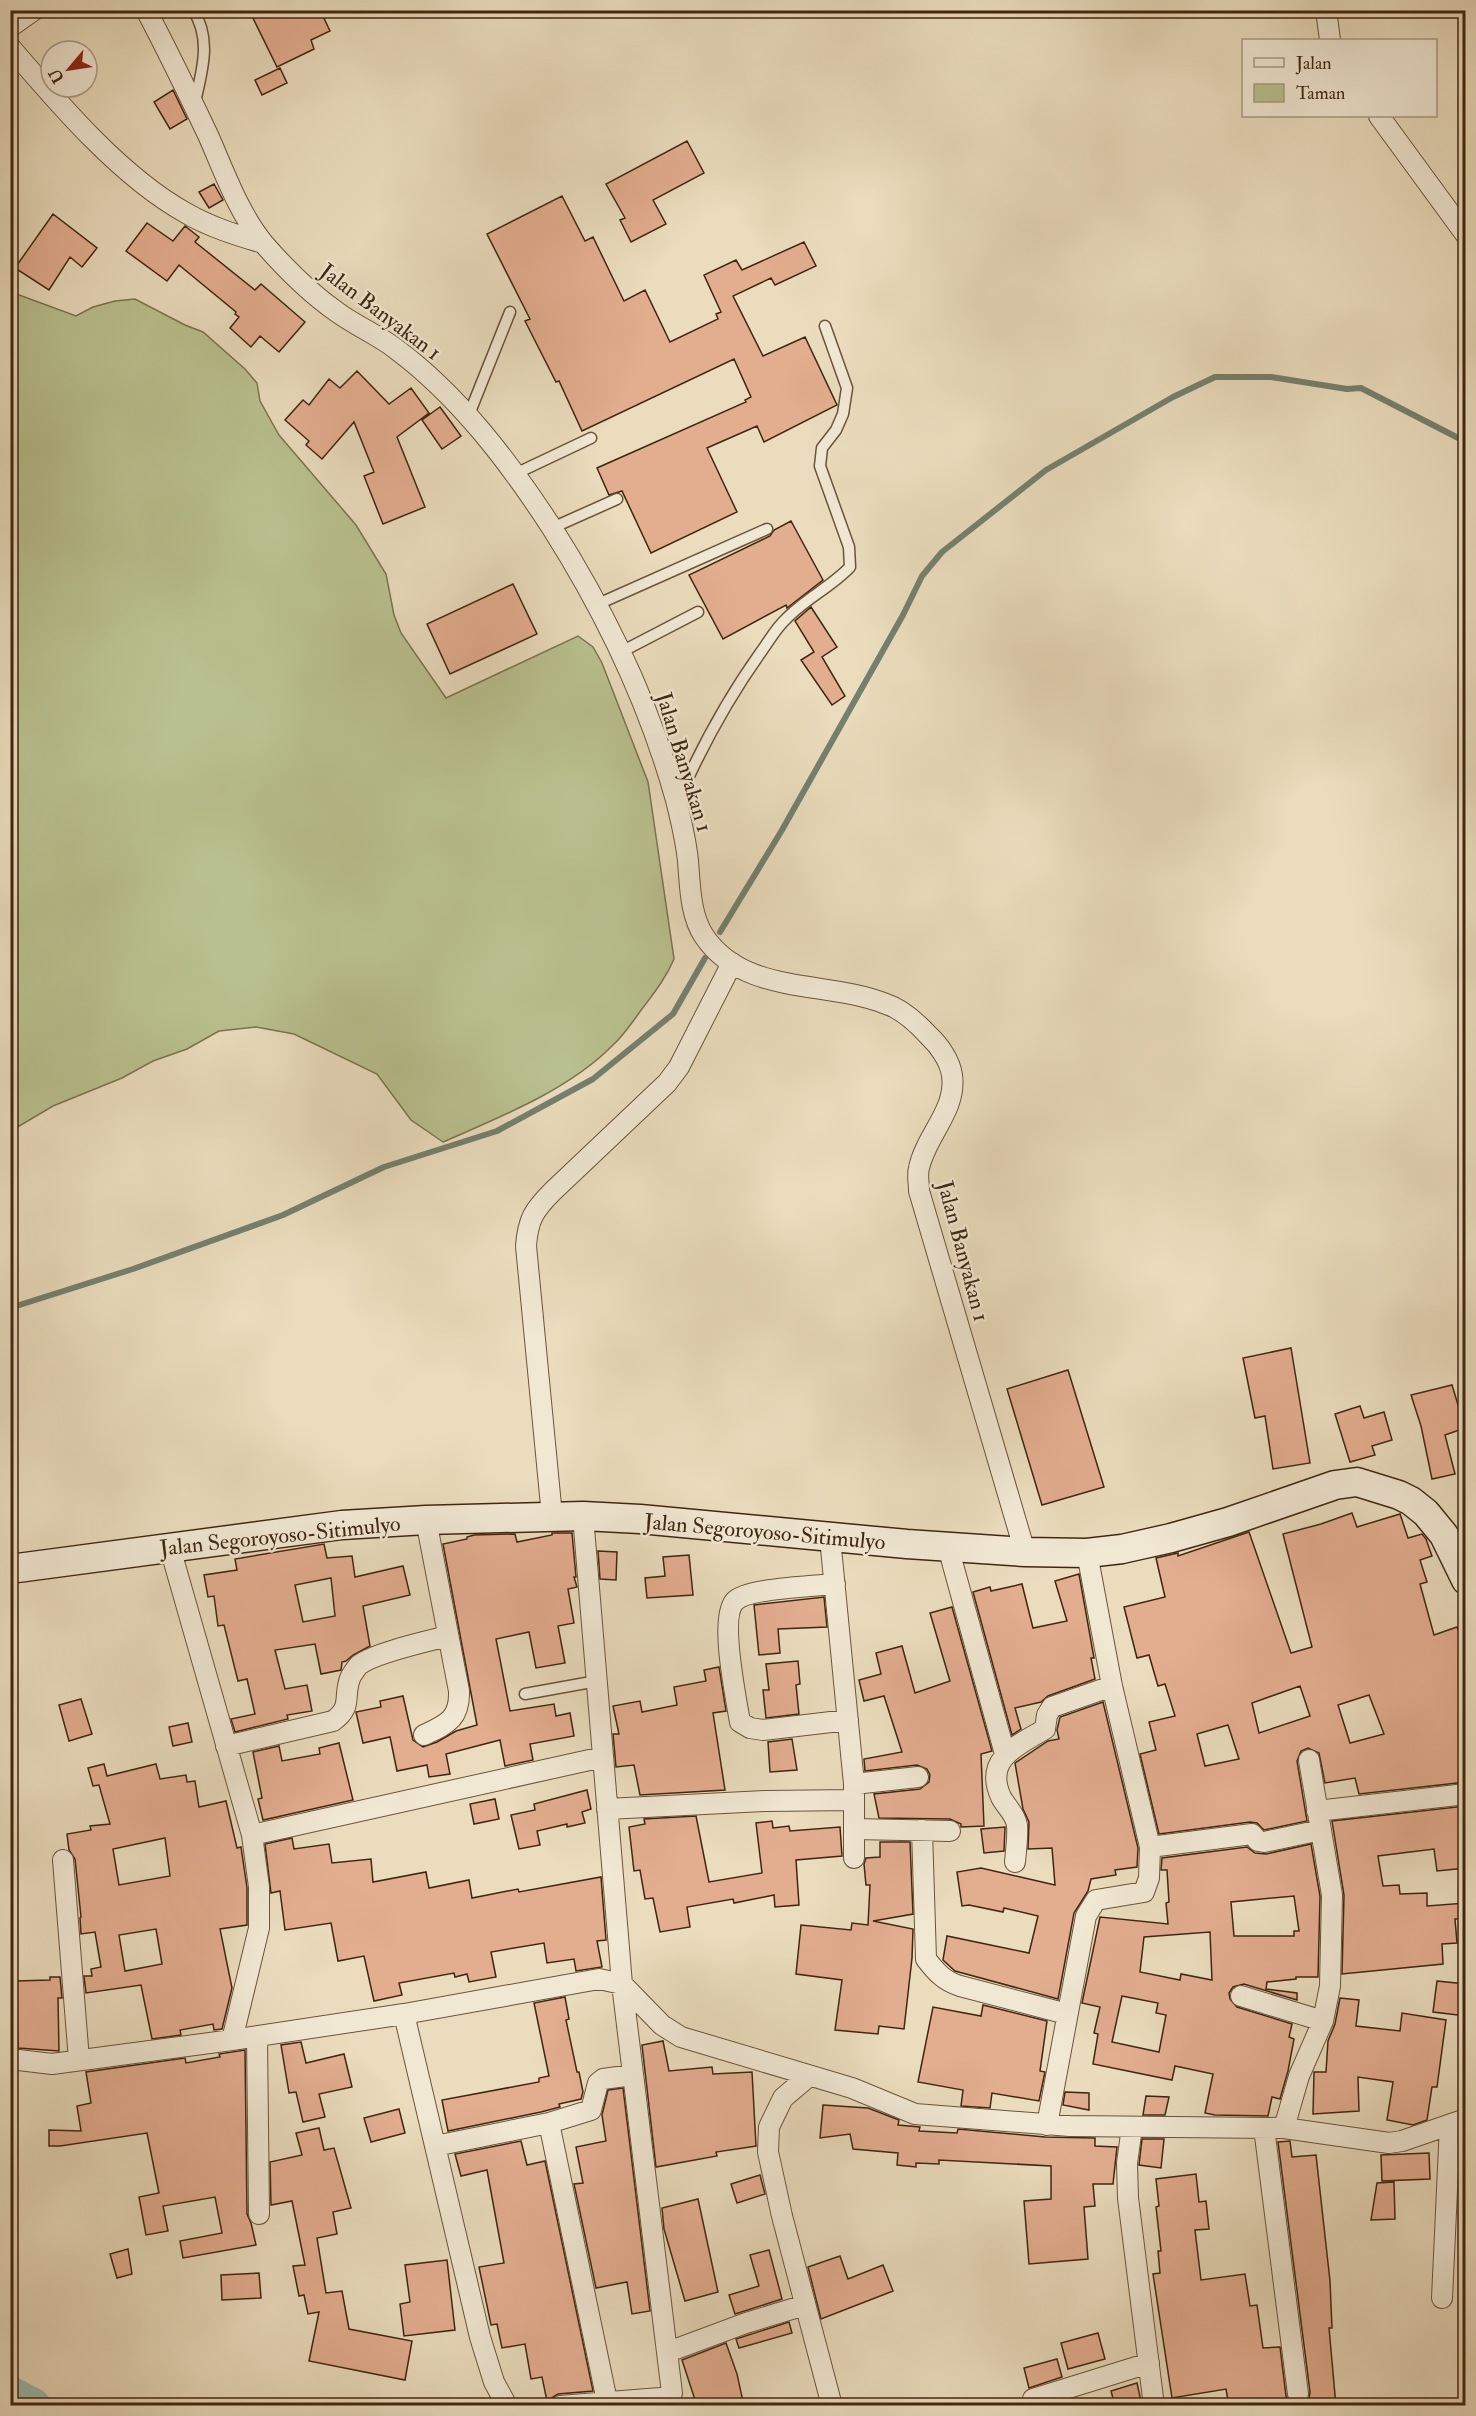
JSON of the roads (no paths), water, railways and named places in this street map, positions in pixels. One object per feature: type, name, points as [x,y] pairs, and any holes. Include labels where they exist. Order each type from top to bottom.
[{"type":"main road","name":"Jalan Segoroyoso-Sitimulyo","points":[[10,1569],[342,1525],[552,1516],[640,1519],[948,1547],[1087,1553],[1122,1549],[1171,1538],[1228,1522],[1335,1485],[1357,1482],[1399,1494],[1426,1514],[1444,1534],[1466,1580]]},
{"type":"street","points":[[10,27],[34,10]]},
{"type":"street","name":"Jalan Banyakan 1","points":[[146,10],[194,105],[243,212],[263,243],[294,275],[335,311],[395,348],[443,389],[515,474],[552,528],[598,604],[647,711],[677,803],[687,857],[689,884],[702,934],[732,963],[765,979],[849,993],[890,1004],[921,1027],[938,1044],[952,1072],[951,1100],[929,1142],[918,1170],[919,1191],[1025,1552]]},
{"type":"street","points":[[1326,10],[1330,39]]},
{"type":"street","points":[[10,47],[105,149],[153,192],[186,214],[226,232],[263,243]]},
{"type":"street","points":[[1380,117],[1466,235]]},
{"type":"street","points":[[552,1516],[526,1246],[527,1227],[536,1208],[552,1191],[666,1083],[679,1067],[732,963]]},
{"type":"street","points":[[560,2406],[668,2397],[672,2393],[622,1984],[583,1516]]},
{"type":"street","points":[[424,1735],[445,1725],[455,1715],[459,1703],[426,1520]]},
{"type":"street","points":[[830,1538],[854,1792],[854,1858]]},
{"type":"street","points":[[948,1547],[1005,1754]]},
{"type":"street","points":[[170,1548],[252,1835],[259,1887],[259,1928],[232,2040]]},
{"type":"street","points":[[1047,2125],[1086,1916],[1096,1900],[1144,1892],[1149,1878],[1150,1847],[1113,1686],[1087,1553]]},
{"type":"street","points":[[835,1584],[761,1592],[736,1599],[728,1610],[728,1638],[740,1722],[750,1728],[763,1730],[848,1720]]},
{"type":"street","points":[[226,1746],[333,1721],[342,1715],[348,1704],[351,1677],[359,1665],[383,1654],[448,1636]]},
{"type":"street","points":[[1015,1862],[1017,1825],[997,1785],[998,1766],[1005,1754],[1019,1743],[1045,1729],[1047,1715],[1052,1707],[1113,1686]]},
{"type":"street","points":[[252,1835],[603,1757]]},
{"type":"street","points":[[1298,2394],[1274,2128],[1323,2021],[1330,1986],[1332,1895],[1308,1760]]},
{"type":"street","points":[[608,1809],[765,1801],[854,1792],[918,1777]]},
{"type":"street","points":[[1317,1810],[1466,1794]]},
{"type":"street","points":[[854,1829],[950,1831]]},
{"type":"street","points":[[922,1830],[926,1959],[936,1972],[950,1983],[1067,2014]]},
{"type":"street","points":[[1150,1847],[1252,1834],[1258,1841],[1264,1842],[1321,1830]]},
{"type":"street","points":[[63,1860],[78,2060]]},
{"type":"street","points":[[10,2059],[52,2064],[256,2037],[404,2014],[599,1979],[622,1984],[662,2025],[681,2037],[852,2088],[915,2114],[1047,2125],[1274,2128],[1389,2143],[1402,2141],[1458,2122],[1442,2298]]},
{"type":"street","points":[[1241,1996],[1323,2021]]},
{"type":"street","points":[[404,2014],[480,2337],[494,2382],[507,2406]]},
{"type":"street","points":[[256,2037],[259,2214]]},
{"type":"street","points":[[435,2146],[549,2123],[591,2110],[598,2082],[603,2079],[632,2075]]},
{"type":"street","points":[[809,2076],[783,2097],[769,2127],[768,2152],[832,2406]]},
{"type":"street","points":[[549,2123],[607,2401]]},
{"type":"street","points":[[1132,2127],[1127,2163],[1128,2198],[1154,2406]]},
{"type":"street","points":[[668,2352],[746,2323],[805,2305]]},
{"type":"street","points":[[1033,2399],[1149,2364]]},
{"type":"lane","points":[[193,10],[200,21],[205,42],[203,65],[194,105]]},
{"type":"lane","points":[[468,417],[510,312]]},
{"type":"lane","points":[[677,803],[701,748],[745,674],[785,620],[816,592],[839,579],[850,567],[849,547],[820,466],[822,448],[836,430],[843,414],[847,388],[825,326]]},
{"type":"lane","points":[[515,474],[591,438]]},
{"type":"lane","points":[[552,528],[617,499]]},
{"type":"lane","points":[[598,604],[767,528]]},
{"type":"lane","points":[[621,652],[698,612]]},
{"type":"lane","points":[[525,1694],[597,1682]]},
{"type":"waterway","points":[[720,932],[782,830],[903,615],[922,576],[942,552],[1046,470],[1173,397],[1215,377],[1271,377],[1347,389],[1361,388],[1466,442]]},
{"type":"waterway","points":[[10,1308],[133,1269],[283,1215],[384,1167],[497,1131],[593,1079],[673,1014],[705,958]]},
{"type":"waterway","points":[[10,2394],[33,2406]]}]
